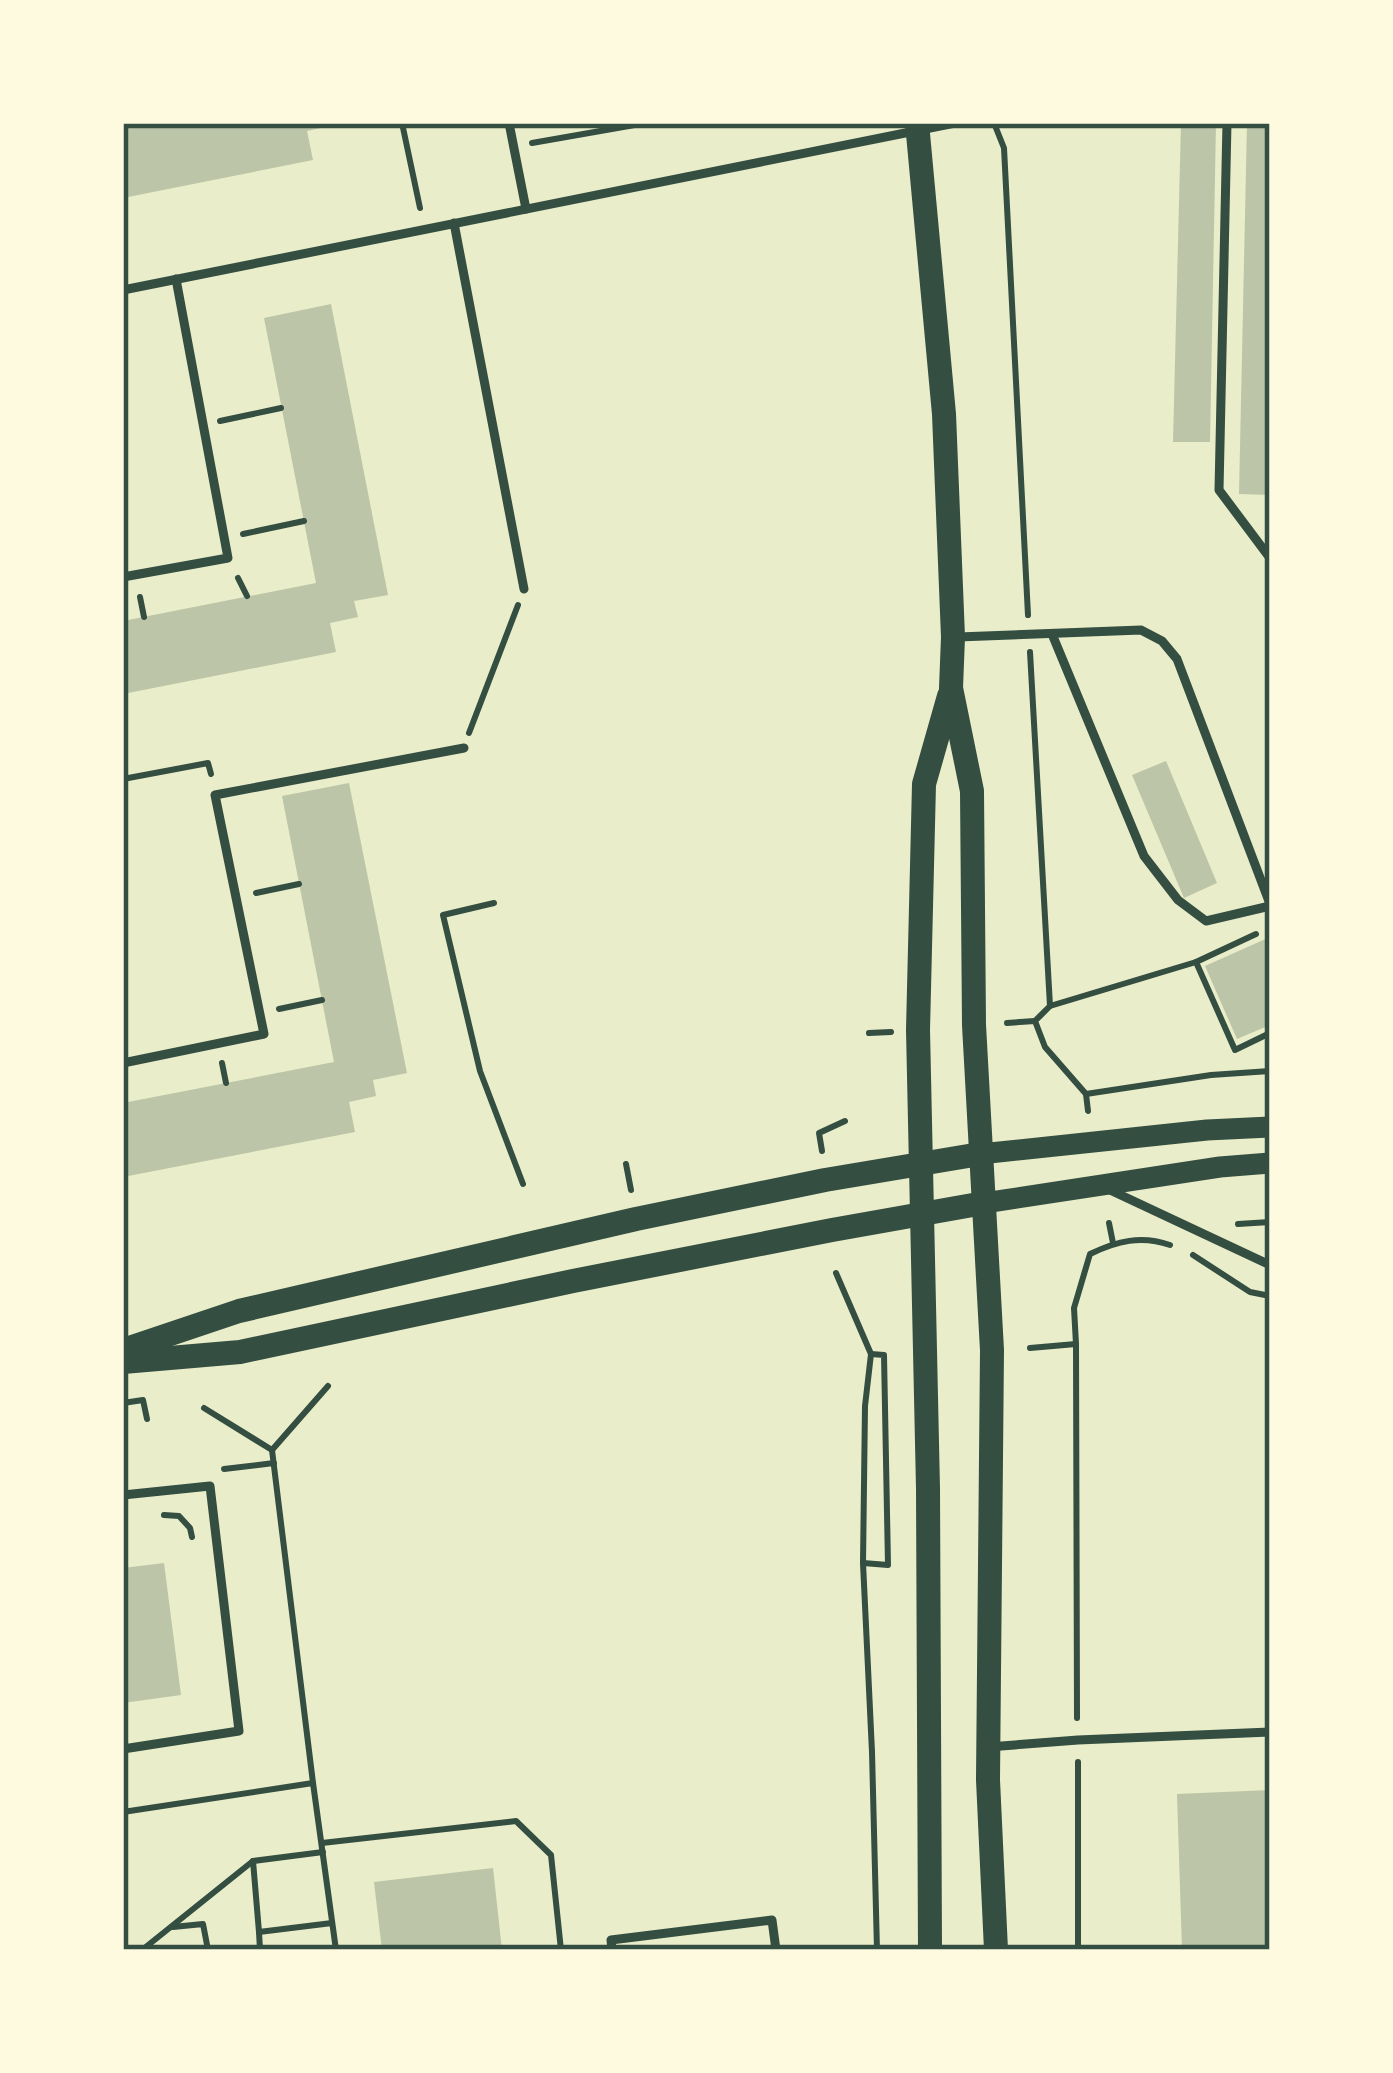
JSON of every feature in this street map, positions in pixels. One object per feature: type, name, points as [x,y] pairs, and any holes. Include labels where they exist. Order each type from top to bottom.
[{"type":"main road","points":[[917,127],[944,414],[951,688],[972,791],[974,1025],[992,1350],[988,1747],[996,1950]]},
{"type":"main road","points":[[930,1950],[928,1488],[918,1030],[923,784],[951,688]]},
{"type":"main road","points":[[123,1350],[261,1306],[657,1215],[980,1154]]},
{"type":"main road","points":[[123,1362],[240,1352],[596,1276],[984,1203]]},
{"type":"street","points":[[980,1154],[1270,1127]]},
{"type":"street","points":[[984,1203],[1270,1163]]},
{"type":"lane","points":[[509,123],[526,209]]},
{"type":"lane","points":[[123,290],[955,123]]},
{"type":"lane","points":[[1227,123],[1219,490],[1270,558]]},
{"type":"lane","points":[[454,224],[524,589]]},
{"type":"lane","points":[[123,577],[228,558],[176,279]]},
{"type":"lane","points":[[952,637],[1141,630],[1162,641],[1177,659],[1270,905],[1206,921],[1178,900],[1144,856],[1052,634]]},
{"type":"lane","points":[[123,1063],[264,1034],[215,795],[464,748]]},
{"type":"lane","points":[[1100,1185],[1270,1265]]},
{"type":"lane","points":[[123,1496],[210,1486],[238,1731],[123,1749]]},
{"type":"lane","points":[[988,1747],[1270,1732]]},
{"type":"lane","points":[[612,1950],[611,1940],[772,1920],[776,1950]]},
{"type":"path","points":[[402,123],[425,229]]},
{"type":"path","points":[[514,146],[646,123]]},
{"type":"path","points":[[202,425],[281,408]]},
{"type":"path","points":[[224,538],[304,521]]},
{"type":"path","points":[[464,748],[524,589]]},
{"type":"path","points":[[123,778],[208,763]]},
{"type":"path","points":[[236,897],[299,884]]},
{"type":"path","points":[[494,903],[443,914],[480,1072],[523,1184]]},
{"type":"path","points":[[1050,1006],[1196,962],[1269,927]]},
{"type":"path","points":[[1196,962],[1234,1050],[1270,1033]]},
{"type":"path","points":[[259,1012],[322,1000]]},
{"type":"path","points":[[1007,1023],[1035,1022]]},
{"type":"path","points":[[869,1034],[891,1031]]},
{"type":"path","points":[[1088,1111],[1086,1094],[1270,1071]]},
{"type":"path","points":[[822,1151],[819,1133],[845,1121]]},
{"type":"path","points":[[1109,1222],[1113,1243]]},
{"type":"path","points":[[1078,1950],[1074,1308],[1090,1254],[1113,1243],[1153,1239],[1183,1249],[1250,1292],[1270,1296]]},
{"type":"path","points":[[836,1273],[871,1354],[865,1406],[863,1564],[877,1950]]},
{"type":"path","points":[[1030,1348],[1076,1344]]},
{"type":"path","points":[[863,1564],[888,1565],[884,1355],[871,1354]]},
{"type":"path","points":[[328,1386],[272,1450],[336,1950]]},
{"type":"path","points":[[123,1403],[143,1400],[147,1420]]},
{"type":"path","points":[[204,1408],[272,1450]]},
{"type":"path","points":[[162,1515],[179,1516],[190,1528],[193,1544]]},
{"type":"path","points":[[123,1812],[313,1783]]},
{"type":"path","points":[[142,1950],[253,1861],[515,1821],[551,1855],[560,1950]]},
{"type":"path","points":[[253,1861],[260,1950]]},
{"type":"path","points":[[260,1932],[332,1923]]},
{"type":"path","points":[[170,1928],[203,1924],[208,1950]]},
{"type":"building","points":[[123,123],[335,125],[307,131],[313,160],[123,198]]},
{"type":"building","points":[[1181,123],[1216,123],[1210,442],[1173,442]]},
{"type":"building","points":[[1247,123],[1270,123],[1270,495],[1239,494]]},
{"type":"building","points":[[331,304],[388,595],[354,601],[358,617],[330,623],[336,652],[123,694],[123,621],[316,583],[264,318]]},
{"type":"building","points":[[1166,761],[1217,883],[1184,898],[1132,775]]},
{"type":"building","points":[[349,783],[407,1073],[373,1080],[376,1096],[349,1102],[355,1132],[123,1177],[123,1103],[334,1062],[282,796]]},
{"type":"building","points":[[1270,937],[1270,1025],[1237,1039],[1205,966]]},
{"type":"building","points":[[164,1563],[181,1695],[123,1703],[123,1568]]},
{"type":"building","points":[[1270,1790],[1270,1950],[1182,1950],[1177,1794]]},
{"type":"building","points":[[493,1868],[502,1950],[382,1950],[374,1882]]}]
